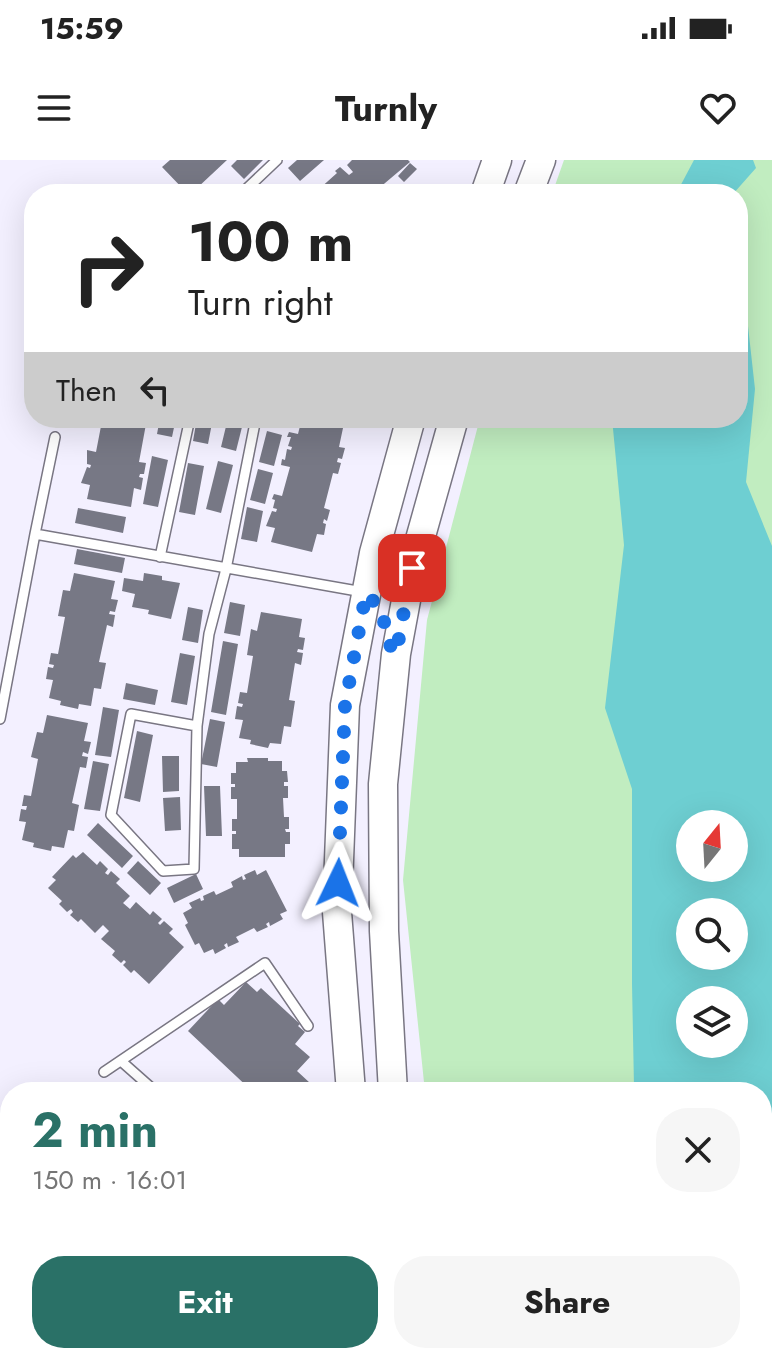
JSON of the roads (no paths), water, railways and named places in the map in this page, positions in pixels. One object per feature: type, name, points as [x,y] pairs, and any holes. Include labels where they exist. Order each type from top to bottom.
[{"type":"main road","points":[[489,184],[497,160]]},
{"type":"main road","points":[[532,184],[541,160]]},
{"type":"main road","points":[[350,1082],[337,912],[345,705],[374,553],[408,428]]},
{"type":"main road","points":[[392,1082],[384,931],[383,784],[396,654],[412,568],[451,428]]},
{"type":"main road","points":[[366,593],[383,612],[386,639],[396,654]]},
{"type":"lane","points":[[252,184],[277,160]]},
{"type":"lane","points":[[160,557],[188,428]]},
{"type":"lane","points":[[197,726],[131,714],[111,815],[163,871],[194,869],[197,726],[209,634],[226,569],[254,428]]},
{"type":"lane","points":[[0,719],[55,437]]},
{"type":"lane","points":[[35,534],[366,593]]},
{"type":"lane","points":[[104,1072],[265,963],[308,1026]]},
{"type":"lane","points":[[121,1061],[145,1082]]},
{"type":"water","points":[[694,160],[753,160],[756,168],[742,184],[681,184]]},
{"type":"water","points":[[748,326],[755,389],[746,482],[772,546],[772,1082],[634,1082],[632,789],[605,708],[624,545],[613,428],[748,428]]}]
